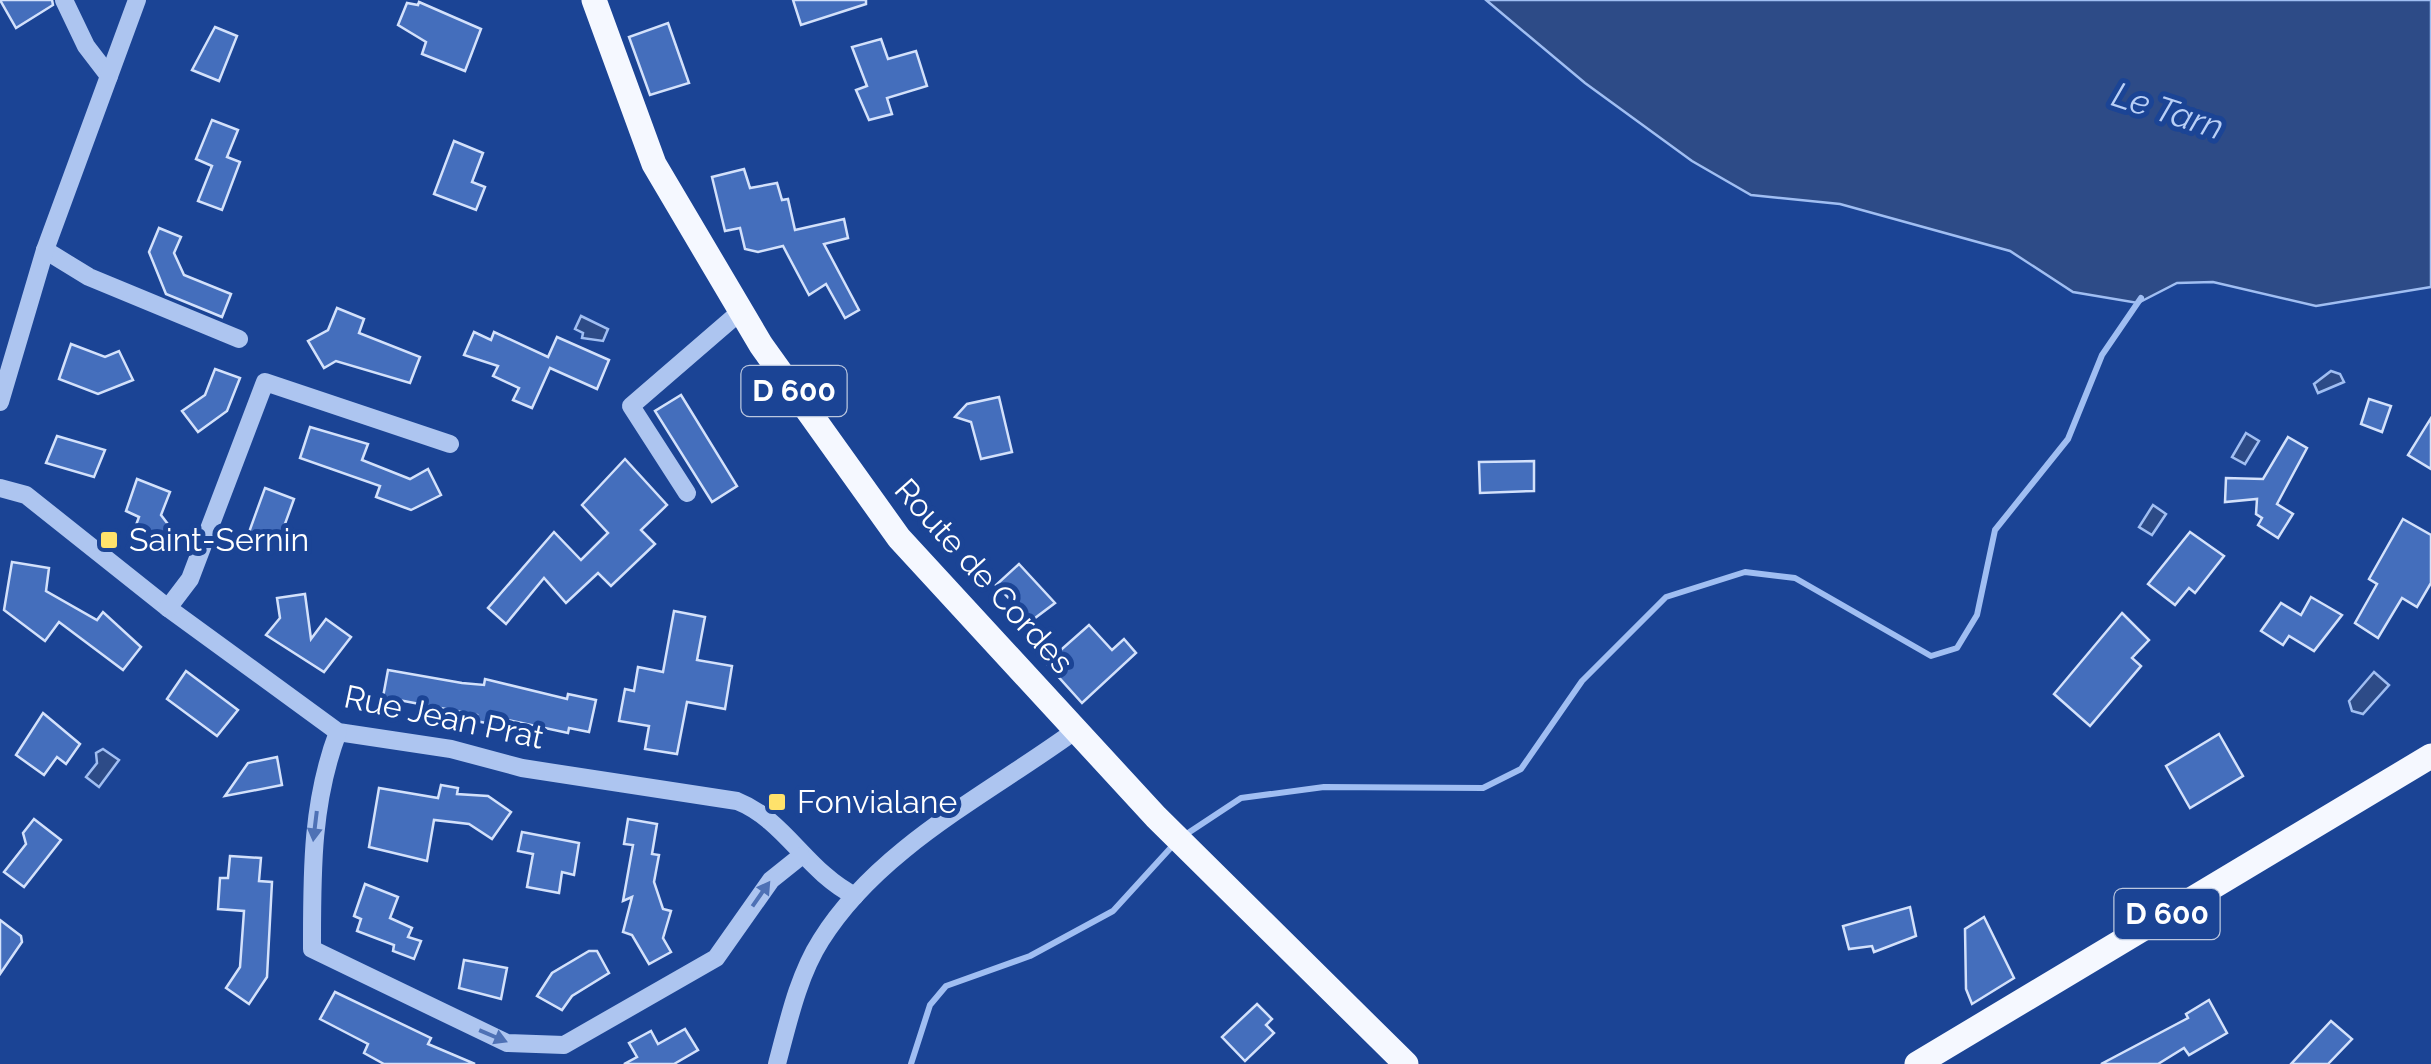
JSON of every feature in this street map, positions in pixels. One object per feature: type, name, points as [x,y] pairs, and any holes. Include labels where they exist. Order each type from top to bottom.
[{"type":"main road","name":"Route de Cordes","points":[[594,0],[654,164],[741,311],[899,538],[1156,818],[1406,1064]]},
{"type":"main road","name":"D 600","points":[[1917,1064],[2431,756]]},
{"type":"street","points":[[64,0],[86,46],[109,76]]},
{"type":"street","points":[[0,402],[46,250],[136,0]]},
{"type":"street","points":[[46,250],[88,277],[239,339]]},
{"type":"street","points":[[687,493],[631,406],[741,311]]},
{"type":"street","points":[[168,608],[190,579],[266,382],[450,444]]},
{"type":"street","name":"Rue Jean Prat","points":[[0,488],[26,496],[168,608],[338,732],[451,749],[522,768],[737,801],[762,811],[801,856],[854,896]]},
{"type":"street","points":[[777,1064],[792,1009],[819,942],[854,896],[902,853],[1076,730]]},
{"type":"street","points":[[338,732],[321,777],[312,848],[312,950],[507,1043],[564,1045],[716,958],[771,880],[801,856]]},
{"type":"water","name":"Le Tarn","points":[[1486,0],[2431,0],[2431,287],[2316,306],[2213,282],[2177,283],[2138,303],[2073,292],[2010,251],[1840,204],[1751,195],[1692,161],[1585,83]]},
{"type":"water","points":[[581,316],[608,329],[603,341],[582,338],[583,333],[575,329]]},
{"type":"water","points":[[2331,371],[2340,374],[2344,382],[2318,393],[2314,384]]},
{"type":"water","points":[[2246,433],[2259,441],[2245,464],[2232,457]]},
{"type":"water","points":[[2153,505],[2166,514],[2152,535],[2139,527]]},
{"type":"water","points":[[2374,672],[2389,685],[2363,714],[2352,711],[2349,701]]},
{"type":"water","points":[[103,749],[119,760],[99,787],[86,777],[97,763],[96,753]]},
{"type":"building","points":[[0,0],[52,0],[53,5],[16,28]]},
{"type":"building","points":[[793,0],[866,0],[866,4],[801,25]]},
{"type":"building","points":[[419,2],[481,29],[465,71],[422,54],[426,42],[398,25],[407,3]]},
{"type":"building","points":[[668,23],[689,83],[650,95],[629,37]]},
{"type":"building","points":[[215,27],[237,36],[219,81],[192,70]]},
{"type":"building","points":[[881,39],[888,59],[916,51],[927,86],[887,98],[892,114],[869,120],[856,90],[867,86],[852,47]]},
{"type":"building","points":[[212,120],[238,130],[227,157],[240,162],[222,210],[198,201],[212,166],[196,159]]},
{"type":"building","points":[[454,141],[483,153],[472,182],[485,187],[476,210],[434,194]]},
{"type":"building","points":[[744,169],[750,188],[777,183],[782,200],[788,199],[795,230],[844,219],[848,238],[824,244],[859,310],[845,318],[826,284],[809,295],[783,246],[758,252],[745,249],[740,228],[725,231],[712,177]]},
{"type":"building","points":[[159,228],[181,237],[174,253],[184,275],[231,294],[222,317],[166,294],[149,252]]},
{"type":"building","points":[[337,308],[364,319],[359,333],[420,357],[410,383],[336,361],[324,368],[308,341],[328,330]]},
{"type":"building","points":[[474,332],[491,340],[494,332],[548,357],[557,337],[609,360],[597,389],[550,368],[532,408],[513,400],[519,388],[493,376],[498,366],[464,355]]},
{"type":"building","points":[[71,344],[105,357],[119,351],[133,380],[98,394],[59,379]]},
{"type":"building","points":[[215,369],[240,378],[227,411],[198,432],[182,411],[205,395]]},
{"type":"building","points":[[681,395],[737,486],[712,502],[655,411]]},
{"type":"building","points":[[999,397],[1012,452],[981,459],[971,422],[955,417],[967,404]]},
{"type":"building","points":[[2369,399],[2391,406],[2382,432],[2361,424]]},
{"type":"building","points":[[2431,418],[2431,469],[2408,455]]},
{"type":"building","points":[[310,427],[368,444],[362,460],[410,479],[428,469],[441,495],[411,510],[376,497],[380,486],[300,458]]},
{"type":"building","points":[[57,436],[105,450],[94,477],[46,463]]},
{"type":"building","points":[[2288,437],[2307,448],[2277,504],[2293,514],[2278,538],[2258,525],[2262,518],[2256,514],[2257,499],[2225,502],[2226,478],[2263,479]]},
{"type":"building","points":[[625,459],[667,505],[641,530],[655,544],[611,586],[598,573],[566,603],[544,578],[506,624],[488,608],[554,532],[581,560],[608,533],[582,505]]},
{"type":"building","points":[[1534,461],[1534,491],[1480,493],[1479,462]]},
{"type":"building","points":[[137,479],[170,492],[161,515],[177,536],[158,552],[136,525],[139,517],[126,511]]},
{"type":"building","points":[[265,488],[294,499],[277,546],[248,535]]},
{"type":"building","points":[[2403,519],[2431,535],[2431,583],[2417,607],[2402,598],[2378,638],[2355,623],[2377,584],[2369,579]]},
{"type":"building","points":[[2190,532],[2224,556],[2195,593],[2189,588],[2175,605],[2148,584]]},
{"type":"building","points":[[12,562],[49,568],[46,591],[97,620],[103,612],[141,647],[123,670],[59,622],[45,641],[4,610]]},
{"type":"building","points":[[1019,564],[1055,603],[1031,621],[996,585]]},
{"type":"building","points":[[305,594],[311,639],[326,619],[351,637],[324,672],[266,635],[280,618],[277,598]]},
{"type":"building","points":[[2311,597],[2342,615],[2314,651],[2289,636],[2283,645],[2261,631],[2281,603],[2301,615]]},
{"type":"building","points":[[674,611],[705,617],[697,660],[732,666],[725,709],[687,702],[677,754],[645,749],[649,726],[619,721],[625,689],[634,691],[638,667],[663,672]]},
{"type":"building","points":[[2122,613],[2149,640],[2132,658],[2141,666],[2090,726],[2054,694]]},
{"type":"building","points":[[1089,625],[1112,650],[1124,639],[1136,653],[1082,703],[1046,663]]},
{"type":"building","points":[[388,670],[462,683],[484,685],[485,679],[567,699],[568,694],[596,700],[589,732],[569,728],[568,733],[508,720],[506,727],[476,721],[477,715],[383,697]]},
{"type":"building","points":[[186,671],[238,710],[217,736],[167,699]]},
{"type":"building","points":[[43,713],[80,744],[66,764],[57,757],[44,775],[16,755]]},
{"type":"building","points":[[2219,734],[2243,776],[2190,808],[2166,766]]},
{"type":"building","points":[[277,757],[282,785],[225,796],[248,763]]},
{"type":"building","points":[[441,785],[458,788],[457,794],[488,796],[511,812],[492,839],[469,824],[434,820],[427,861],[369,847],[379,788],[438,798]]},
{"type":"building","points":[[34,819],[61,840],[24,887],[4,872],[26,844],[23,833]]},
{"type":"building","points":[[628,819],[657,824],[652,854],[659,855],[654,882],[663,909],[671,911],[663,938],[671,952],[649,964],[632,935],[623,932],[632,897],[623,901],[633,845],[624,844]]},
{"type":"building","points":[[522,832],[579,843],[574,875],[562,872],[559,893],[527,887],[533,854],[518,851]]},
{"type":"building","points":[[230,856],[261,858],[259,881],[272,882],[267,977],[249,1004],[226,988],[240,967],[244,911],[218,909],[220,878],[228,878]]},
{"type":"building","points":[[365,884],[398,897],[390,918],[412,928],[408,937],[421,941],[414,959],[393,951],[394,945],[357,931],[361,919],[354,916]]},
{"type":"building","points":[[1910,907],[1916,936],[1874,952],[1872,946],[1849,949],[1843,926]]},
{"type":"building","points":[[1984,917],[2014,978],[1972,1004],[1966,989],[1965,929]]},
{"type":"building","points":[[0,920],[21,936],[22,942],[0,974]]},
{"type":"building","points":[[589,951],[597,951],[609,973],[572,996],[562,1010],[537,996],[552,973]]},
{"type":"building","points":[[464,960],[507,968],[501,999],[459,988]]},
{"type":"building","points":[[335,992],[431,1038],[428,1044],[475,1064],[384,1064],[364,1053],[368,1044],[320,1019]]},
{"type":"building","points":[[2209,1000],[2227,1033],[2189,1055],[2184,1048],[2158,1064],[2101,1064],[2188,1018],[2186,1014]]},
{"type":"building","points":[[1257,1004],[1272,1019],[1266,1025],[1274,1033],[1245,1061],[1222,1037]]},
{"type":"building","points":[[2331,1021],[2352,1039],[2328,1064],[2291,1064]]},
{"type":"building","points":[[685,1029],[698,1050],[674,1064],[624,1064],[637,1057],[629,1043],[651,1031],[658,1044]]},
{"type":"waterway","points":[[1185,835],[1241,798],[1324,787],[1483,788],[1521,769],[1582,681],[1666,597],[1745,572],[1795,578],[1931,656],[1957,648],[1977,615],[1995,530],[2068,439],[2102,355],[2141,298]]},
{"type":"waterway","points":[[911,1064],[930,1005],[946,986],[1030,956],[1113,911],[1176,842]]},
{"type":"place","name":"Saint-Sernin","points":[[109,540]]},
{"type":"place","name":"Fonvialane","points":[[777,802]]}]
